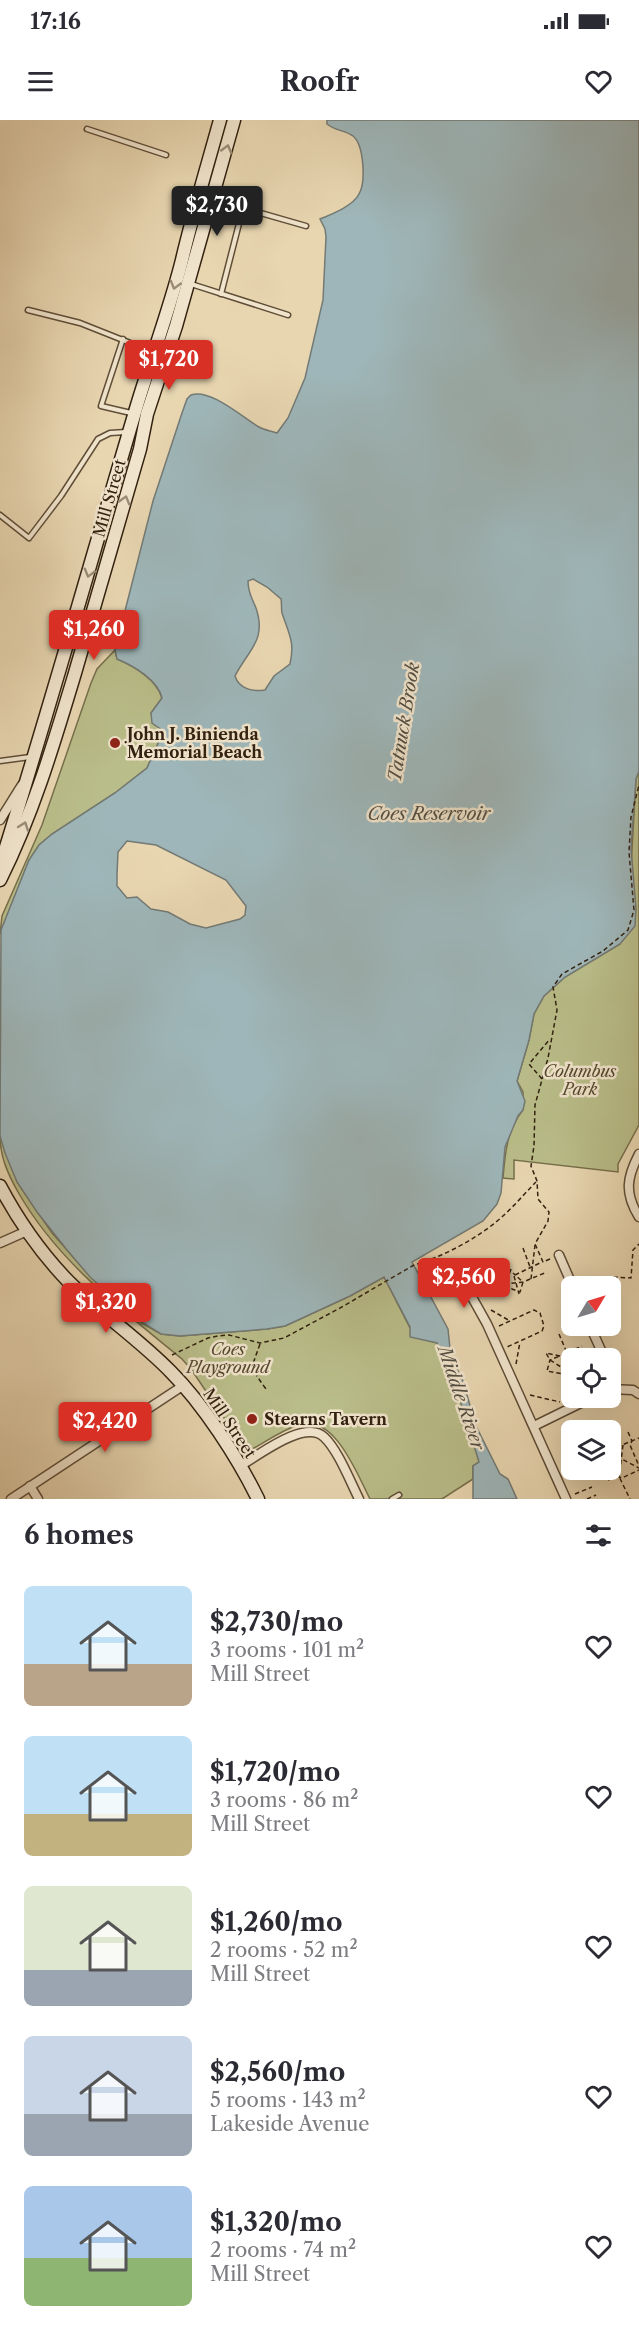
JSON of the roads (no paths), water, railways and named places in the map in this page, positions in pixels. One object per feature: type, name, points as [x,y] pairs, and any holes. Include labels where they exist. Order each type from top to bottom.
[{"type":"main road","name":"Mill Street","points":[[0,878],[6,847],[129,432],[160,337],[220,120]]},
{"type":"main road","name":"Mill Street","points":[[0,878],[17,847],[46,765],[103,579],[140,449],[147,414],[188,284],[234,120]]},
{"type":"main road","points":[[160,337],[169,346]]},
{"type":"main road","name":"Mill Street","points":[[0,1186],[27,1231],[69,1282],[151,1353],[184,1385],[240,1466],[258,1499]]},
{"type":"street","points":[[0,820],[29,772]]},
{"type":"street","points":[[639,1154],[630,1172],[629,1198],[639,1217]]},
{"type":"street","points":[[0,1243],[27,1231]]},
{"type":"street","points":[[559,1255],[568,1276]]},
{"type":"street","points":[[463,1281],[487,1324],[570,1497]]},
{"type":"street","points":[[11,1499],[184,1385]]},
{"type":"street","points":[[621,1389],[633,1390],[639,1394]]},
{"type":"street","points":[[534,1426],[571,1408]]},
{"type":"street","points":[[240,1466],[292,1436],[310,1431],[317,1433],[329,1443],[358,1499]]},
{"type":"street","points":[[30,1486],[39,1499]]},
{"type":"lane","points":[[87,129],[166,155]]},
{"type":"lane","points":[[213,199],[306,225]]},
{"type":"lane","points":[[221,294],[243,208]]},
{"type":"lane","points":[[188,284],[288,315]]},
{"type":"lane","points":[[27,310],[80,323],[154,352]]},
{"type":"lane","points":[[123,339],[101,406],[135,413]]},
{"type":"lane","points":[[0,515],[29,538],[61,496],[98,439],[110,433],[129,432]]},
{"type":"lane","points":[[0,761],[34,756]]},
{"type":"lane","points":[[392,1499],[399,1495]]},
{"type":"water","name":"Coes Reservoir","points":[[327,120],[639,120],[639,771],[636,779],[631,848],[636,908],[635,926],[620,944],[565,977],[544,996],[534,1014],[517,1081],[525,1101],[505,1147],[501,1193],[497,1204],[483,1221],[412,1262],[448,1329],[451,1358],[462,1378],[476,1426],[500,1474],[508,1479],[517,1499],[473,1499],[473,1466],[479,1462],[453,1377],[437,1343],[410,1337],[410,1327],[384,1277],[350,1296],[285,1326],[180,1336],[161,1334],[134,1317],[90,1277],[67,1250],[17,1182],[0,1136],[1,930],[29,860],[39,845],[147,768],[161,737],[162,730],[152,723],[151,713],[162,698],[160,691],[144,674],[117,659],[115,650],[153,501],[187,399],[191,395],[199,394],[216,399],[259,427],[277,433],[288,418],[305,378],[323,300],[326,237],[320,219],[352,202],[359,194],[363,181],[362,155],[357,141],[350,134],[327,124]],"holes":[[[253,579],[281,599],[282,613],[292,644],[290,664],[274,676],[265,690],[260,691],[243,687],[235,676],[258,637],[259,619],[248,585],[248,581]],[[127,841],[156,845],[226,880],[246,906],[245,915],[240,919],[206,928],[190,924],[168,912],[151,909],[137,897],[127,898],[117,886],[118,852]]]},
{"type":"place","name":"John J. Binienda Memorial Beach","points":[[115,743]]},
{"type":"place","name":"Stearns Tavern","points":[[252,1419]]},
{"type":"water label","name":"Tatnuck Brook","points":[[404,722]]},
{"type":"water label","name":"Middle River","points":[[461,1398]]},
{"type":"park label","name":"Columbus Park","points":[[580,1080]]},
{"type":"park label","name":"Coes Playground","points":[[228,1358]]}]
